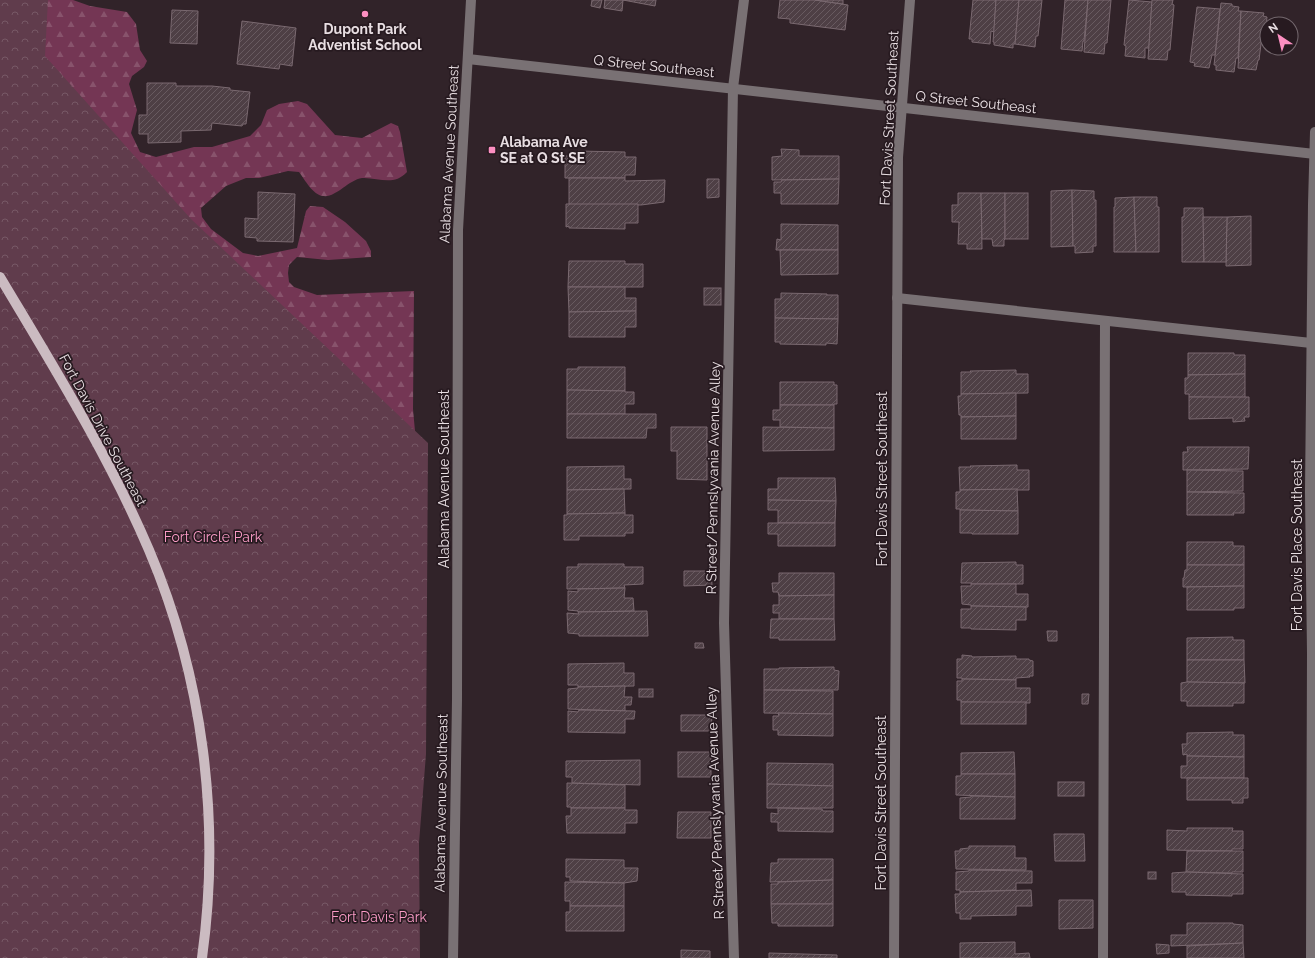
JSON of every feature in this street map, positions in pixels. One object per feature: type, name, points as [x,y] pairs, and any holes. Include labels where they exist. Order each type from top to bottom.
[{"type":"main road","name":"Fort Davis Drive Southeast","points":[[0,277],[74,401],[114,474],[149,550],[166,594],[180,638],[193,691],[202,741],[209,812],[209,879],[202,958]]},
{"type":"street","name":"Alabama Avenue Southeast","points":[[452,958],[457,700],[458,230],[471,0]]},
{"type":"street","name":"R Street/Pennslyvania Avenue Alley","points":[[734,958],[724,622],[733,88],[744,0]]},
{"type":"street","name":"Fort Davis Street Southeast","points":[[894,958],[898,157],[910,0]]},
{"type":"street","name":"Q Street Southeast","points":[[468,59],[1314,154]]},
{"type":"street","name":"Fort Davis Place Southeast","points":[[1311,958],[1312,653],[1310,492],[1313,387],[1312,343],[1315,132]]},
{"type":"street","points":[[897,298],[1312,343]]},
{"type":"street","points":[[1103,958],[1105,321]]},
{"type":"green space","points":[[0,0],[73,0],[90,6],[127,12],[136,24],[140,50],[147,61],[144,67],[132,76],[129,84],[137,110],[131,133],[140,152],[156,157],[194,147],[212,147],[250,136],[261,125],[267,110],[279,104],[298,101],[307,104],[335,135],[362,138],[391,123],[398,126],[407,172],[402,177],[391,180],[368,178],[357,179],[333,194],[323,196],[319,195],[313,190],[299,172],[288,171],[259,178],[246,178],[226,186],[201,208],[202,217],[211,229],[243,253],[258,256],[297,248],[306,211],[310,206],[323,207],[345,222],[366,241],[371,251],[371,257],[328,260],[297,257],[289,265],[288,273],[289,282],[294,287],[317,295],[414,291],[413,409],[419,476],[416,528]]},
{"type":"green space","name":"Fort Circle Park","points":[[0,0],[48,0],[45,56],[191,219],[428,443],[426,754],[419,843],[420,958],[0,958]]},
{"type":"building","points":[[592,0],[602,0],[600,8],[591,6]]},
{"type":"building","points":[[605,0],[623,0],[622,11],[604,8]]},
{"type":"building","points":[[623,0],[656,0],[655,6]]},
{"type":"building","points":[[780,0],[815,0],[848,5],[845,30],[790,23],[790,19],[778,18]]},
{"type":"building","points":[[815,0],[843,0],[843,4]]},
{"type":"building","points":[[973,0],[996,0],[994,32],[991,31],[990,44],[972,42],[972,39],[969,39]]},
{"type":"building","points":[[996,0],[1019,0],[1015,44],[1013,44],[1013,48],[994,45]]},
{"type":"building","points":[[1019,0],[1042,0],[1038,36],[1036,36],[1035,47],[1015,44]]},
{"type":"building","points":[[1065,0],[1088,0],[1082,51],[1061,49]]},
{"type":"building","points":[[1088,0],[1111,0],[1107,43],[1105,43],[1104,54],[1084,52]]},
{"type":"building","points":[[1129,0],[1152,2],[1149,48],[1145,48],[1145,58],[1125,56],[1126,46],[1124,45]]},
{"type":"building","points":[[1152,0],[1173,0],[1172,4],[1174,5],[1170,50],[1168,50],[1167,60],[1148,59]]},
{"type":"building","points":[[1221,3],[1232,4],[1232,6],[1239,7],[1238,11],[1241,11],[1238,58],[1236,58],[1234,72],[1216,70],[1216,65],[1214,65]]},
{"type":"building","points":[[1197,7],[1220,9],[1215,55],[1212,55],[1209,68],[1194,66],[1195,63],[1190,62]]},
{"type":"building","points":[[172,10],[198,11],[197,44],[170,43]]},
{"type":"building","points":[[1241,11],[1264,13],[1263,16],[1259,16],[1260,56],[1256,70],[1238,68]]},
{"type":"building","points":[[242,21],[296,28],[292,66],[280,64],[279,69],[237,64]]},
{"type":"building","points":[[147,83],[176,83],[176,86],[212,86],[250,92],[246,124],[243,124],[242,126],[212,123],[211,130],[181,131],[181,142],[148,143],[148,134],[139,134],[139,115],[147,115]]},
{"type":"building","points":[[781,149],[799,150],[799,156],[839,156],[839,179],[772,180],[772,157],[782,156]]},
{"type":"building","points":[[578,151],[625,152],[625,157],[636,157],[635,175],[625,175],[625,178],[565,178],[565,156],[570,156],[570,152],[578,153]]},
{"type":"building","points":[[569,178],[625,178],[625,181],[665,180],[664,202],[641,205],[569,205]]},
{"type":"building","points":[[707,179],[719,179],[719,197],[707,198]]},
{"type":"building","points":[[839,179],[838,204],[781,204],[781,193],[774,193],[774,182],[781,182],[782,180]]},
{"type":"building","points":[[1072,190],[1073,246],[1051,247],[1051,191]]},
{"type":"building","points":[[1072,190],[1094,191],[1094,200],[1096,200],[1096,246],[1093,246],[1093,252],[1075,253],[1075,246],[1073,246]]},
{"type":"building","points":[[258,192],[295,194],[293,242],[257,241],[257,238],[245,237],[245,218],[258,219]]},
{"type":"building","points":[[958,193],[981,193],[982,249],[967,249],[967,244],[958,244],[959,222],[952,222],[952,205],[958,205]]},
{"type":"building","points":[[981,193],[1005,193],[1004,246],[993,246],[992,239],[982,239]]},
{"type":"building","points":[[1005,193],[1028,193],[1028,239],[1005,239]]},
{"type":"building","points":[[1134,197],[1136,252],[1114,252],[1115,198]]},
{"type":"building","points":[[1134,197],[1157,197],[1157,207],[1159,207],[1159,252],[1136,252]]},
{"type":"building","points":[[566,204],[638,204],[638,223],[625,223],[625,229],[569,228],[569,226],[566,227]]},
{"type":"building","points":[[1184,208],[1203,208],[1204,262],[1182,262],[1182,217],[1184,217]]},
{"type":"building","points":[[1251,216],[1251,265],[1226,266],[1227,217]]},
{"type":"building","points":[[1203,217],[1227,217],[1226,262],[1204,262]]},
{"type":"building","points":[[781,224],[838,225],[838,250],[776,250],[777,239],[781,240]]},
{"type":"building","points":[[780,250],[838,250],[838,274],[781,275]]},
{"type":"building","points":[[569,261],[625,261],[625,264],[643,264],[643,287],[568,287]]},
{"type":"building","points":[[568,287],[625,287],[625,298],[636,298],[636,311],[569,312]]},
{"type":"building","points":[[704,288],[721,288],[721,305],[704,305]]},
{"type":"building","points":[[781,293],[838,295],[838,319],[775,318],[775,299],[781,299]]},
{"type":"building","points":[[636,311],[636,327],[625,327],[625,337],[569,337],[569,312]]},
{"type":"building","points":[[775,318],[838,319],[837,344],[780,344],[780,342],[775,342]]},
{"type":"building","points":[[1188,353],[1234,353],[1234,355],[1245,355],[1245,374],[1188,375]]},
{"type":"building","points":[[578,367],[625,367],[625,391],[567,390],[567,369],[578,369]]},
{"type":"building","points":[[1016,370],[1016,374],[1028,374],[1028,393],[961,394],[961,372]]},
{"type":"building","points":[[1245,374],[1245,398],[1189,397],[1189,394],[1185,394],[1185,378],[1188,378],[1188,375]]},
{"type":"building","points":[[780,382],[834,382],[834,385],[837,385],[837,404],[780,405]]},
{"type":"building","points":[[567,390],[634,392],[634,404],[625,404],[625,414],[567,414]]},
{"type":"building","points":[[1016,393],[1016,416],[961,417],[961,415],[959,415],[958,396],[961,396],[961,394]]},
{"type":"building","points":[[1189,397],[1249,397],[1249,417],[1244,417],[1245,421],[1233,422],[1233,418],[1189,419]]},
{"type":"building","points":[[780,405],[834,405],[834,428],[780,427],[780,420],[773,420],[773,410],[780,410]]},
{"type":"building","points":[[567,414],[656,414],[656,428],[647,428],[646,438],[567,438]]},
{"type":"building","points":[[1016,416],[1016,439],[961,439],[961,417]]},
{"type":"building","points":[[671,427],[707,427],[707,480],[677,479],[677,451],[671,451]]},
{"type":"building","points":[[763,427],[834,428],[834,450],[763,451]]},
{"type":"building","points":[[1187,447],[1249,447],[1248,469],[1183,470],[1183,452],[1188,452]]},
{"type":"building","points":[[1017,465],[1017,470],[1029,470],[1029,490],[960,490],[959,467]]},
{"type":"building","points":[[624,466],[624,479],[631,479],[631,489],[567,490],[567,467]]},
{"type":"building","points":[[1187,470],[1243,471],[1243,491],[1187,492]]},
{"type":"building","points":[[778,478],[835,478],[836,501],[768,500],[768,489],[778,489]]},
{"type":"building","points":[[624,489],[625,513],[567,514],[567,490]]},
{"type":"building","points":[[1017,489],[1018,511],[956,509],[956,492],[960,492],[960,490]]},
{"type":"building","points":[[1187,492],[1244,493],[1244,513],[1233,513],[1234,515],[1187,515]]},
{"type":"building","points":[[768,500],[836,501],[835,523],[778,523],[778,510],[768,510]]},
{"type":"building","points":[[960,510],[1018,511],[1018,534],[960,533]]},
{"type":"building","points":[[625,513],[625,515],[633,515],[633,533],[625,533],[625,536],[579,536],[579,540],[564,540],[564,515]]},
{"type":"building","points":[[768,523],[835,523],[835,546],[778,546],[778,534],[768,534]]},
{"type":"building","points":[[1187,542],[1233,542],[1233,546],[1244,546],[1244,565],[1187,565]]},
{"type":"building","points":[[1016,562],[1016,565],[1023,565],[1023,584],[961,583],[962,563]]},
{"type":"building","points":[[578,564],[624,564],[624,567],[643,567],[643,584],[624,585],[625,588],[567,589],[567,567],[578,567]]},
{"type":"building","points":[[1187,565],[1244,565],[1244,586],[1183,587],[1183,578],[1185,570],[1187,570]]},
{"type":"building","points":[[684,571],[711,571],[712,585],[684,586]]},
{"type":"building","points":[[779,573],[834,573],[834,595],[779,596],[778,592],[773,592],[772,583],[779,583]]},
{"type":"building","points":[[971,584],[1016,584],[1016,594],[1028,594],[1028,607],[971,606],[962,604],[961,586],[971,586]]},
{"type":"building","points":[[1244,586],[1244,608],[1234,608],[1234,610],[1187,610],[1187,587]]},
{"type":"building","points":[[625,588],[624,598],[633,598],[634,611],[578,612],[568,610],[568,591],[578,592],[578,589]]},
{"type":"building","points":[[834,595],[834,619],[779,619],[779,613],[773,613],[773,605],[779,605],[779,596]]},
{"type":"building","points":[[971,606],[1026,607],[1026,620],[1016,620],[1016,630],[961,628],[961,609],[971,609]]},
{"type":"building","points":[[647,611],[648,636],[579,636],[579,634],[568,633],[567,613],[579,614],[578,612]]},
{"type":"building","points":[[771,619],[834,619],[835,640],[779,640],[779,638],[770,638]]},
{"type":"building","points":[[1047,631],[1057,631],[1057,641],[1048,641]]},
{"type":"building","points":[[1233,637],[1233,640],[1244,640],[1244,660],[1187,660],[1187,638]]},
{"type":"building","points":[[695,643],[703,643],[704,648],[695,648]]},
{"type":"building","points":[[962,655],[972,657],[1016,656],[1016,659],[1029,659],[1033,661],[1033,676],[1016,678],[1016,680],[957,678],[957,659],[962,659]]},
{"type":"building","points":[[1187,660],[1244,660],[1245,683],[1187,682]]},
{"type":"building","points":[[624,663],[624,673],[634,673],[634,686],[578,687],[578,685],[568,685],[568,664]]},
{"type":"building","points":[[834,667],[834,670],[839,671],[838,690],[764,690],[764,669]]},
{"type":"building","points":[[962,679],[1016,680],[1016,688],[1030,688],[1030,703],[961,702],[961,700],[957,700],[957,681],[962,681]]},
{"type":"building","points":[[1181,683],[1244,683],[1244,703],[1233,703],[1233,706],[1187,706],[1187,701],[1181,701]]},
{"type":"building","points":[[625,686],[624,697],[632,697],[631,705],[625,705],[625,711],[568,709],[568,689],[578,687]]},
{"type":"building","points":[[639,689],[653,689],[653,697],[639,697]]},
{"type":"building","points":[[764,690],[833,691],[833,714],[764,713]]},
{"type":"building","points":[[1082,694],[1089,694],[1088,704],[1082,704]]},
{"type":"building","points":[[961,702],[1026,702],[1026,724],[961,724]]},
{"type":"building","points":[[579,710],[635,711],[634,719],[625,719],[625,733],[568,732],[568,711],[578,712]]},
{"type":"building","points":[[778,713],[833,714],[833,736],[778,735],[778,730],[773,730],[773,716],[779,716]]},
{"type":"building","points":[[681,715],[712,715],[711,731],[681,731]]},
{"type":"building","points":[[1233,732],[1233,735],[1244,735],[1244,757],[1183,755],[1182,744],[1187,744],[1187,733]]},
{"type":"building","points":[[678,752],[711,752],[711,777],[678,777]]},
{"type":"building","points":[[1014,752],[1015,774],[961,774],[961,753]]},
{"type":"building","points":[[1187,756],[1244,757],[1244,778],[1181,778],[1181,766],[1187,766]]},
{"type":"building","points":[[640,760],[640,785],[572,783],[572,777],[566,777],[566,761]]},
{"type":"building","points":[[767,763],[833,764],[833,786],[767,784]]},
{"type":"building","points":[[961,774],[1015,774],[1015,797],[956,795],[956,776],[961,776]]},
{"type":"building","points":[[1187,778],[1248,778],[1248,798],[1243,798],[1243,803],[1232,803],[1232,800],[1187,800]]},
{"type":"building","points":[[1058,782],[1084,782],[1084,796],[1058,796]]},
{"type":"building","points":[[567,783],[625,785],[625,808],[567,807]]},
{"type":"building","points":[[767,784],[833,786],[833,808],[767,808]]},
{"type":"building","points":[[971,796],[1015,797],[1015,819],[960,819],[960,798]]},
{"type":"building","points":[[571,808],[625,808],[625,810],[637,810],[637,823],[625,823],[625,833],[567,833],[566,816],[571,816]]},
{"type":"building","points":[[778,808],[822,809],[823,811],[833,811],[833,832],[778,831],[778,822],[771,822],[771,813],[778,814]]},
{"type":"building","points":[[678,812],[711,812],[711,838],[677,838]]},
{"type":"building","points":[[1187,828],[1233,828],[1232,831],[1243,831],[1243,849],[1232,849],[1232,851],[1167,850],[1167,830],[1187,831]]},
{"type":"building","points":[[1054,834],[1084,834],[1085,861],[1055,861]]},
{"type":"building","points":[[969,846],[1015,846],[1015,858],[1026,858],[1026,870],[956,869],[955,851],[969,848]]},
{"type":"building","points":[[1187,851],[1243,851],[1243,872],[1186,872]]},
{"type":"building","points":[[566,859],[624,860],[624,868],[638,868],[637,881],[624,883],[570,881],[570,877],[566,877]]},
{"type":"building","points":[[778,859],[833,859],[833,880],[770,882],[771,863],[778,863]]},
{"type":"building","points":[[969,870],[1032,871],[1032,883],[1016,883],[1016,890],[960,892],[960,890],[956,890],[956,872]]},
{"type":"building","points":[[1148,872],[1156,872],[1156,879],[1148,879]]},
{"type":"building","points":[[1172,873],[1243,874],[1243,894],[1232,894],[1232,896],[1186,895],[1186,892],[1172,892]]},
{"type":"building","points":[[833,880],[833,904],[771,904],[771,884],[778,884],[778,882]]},
{"type":"building","points":[[565,882],[624,883],[624,906],[570,906],[570,901],[565,901]]},
{"type":"building","points":[[1031,890],[1032,906],[1016,906],[1016,915],[971,916],[971,919],[960,919],[960,913],[956,913],[955,894],[960,894],[960,892]]},
{"type":"building","points":[[1059,900],[1093,900],[1093,928],[1059,929]]},
{"type":"building","points":[[771,904],[833,904],[833,926],[778,926],[778,923],[772,923]]},
{"type":"building","points":[[570,906],[624,906],[624,931],[566,931],[566,912],[570,912]]},
{"type":"building","points":[[1187,923],[1233,923],[1243,925],[1243,943],[1171,946],[1171,935],[1187,935]]},
{"type":"building","points":[[1015,942],[1015,954],[1029,953],[1030,958],[960,958],[960,943]]},
{"type":"building","points":[[1243,943],[1244,958],[1187,958],[1187,946]]},
{"type":"building","points":[[1156,944],[1169,945],[1169,953],[1157,954]]},
{"type":"building","points":[[681,950],[710,951],[710,958],[681,958]]},
{"type":"building","points":[[769,953],[837,955],[837,958],[769,958]]},
{"type":"place","name":"Dupont Park Adventist School","points":[[365,14]]},
{"type":"place","name":"Alabama Ave SE at Q St SE","points":[[492,150]]},
{"type":"park label","name":"Fort Davis Park","points":[[379,917]]}]
